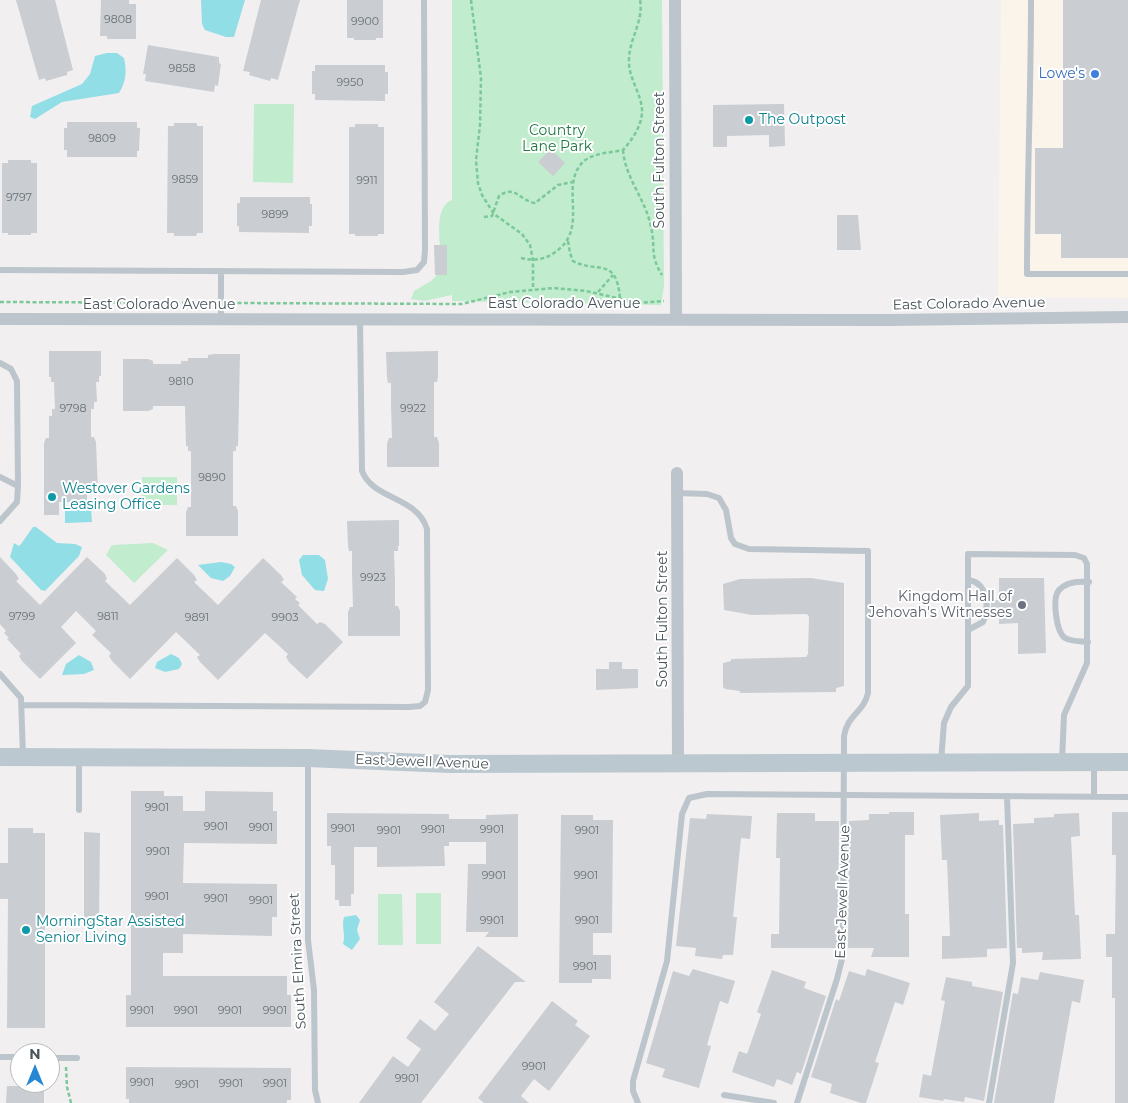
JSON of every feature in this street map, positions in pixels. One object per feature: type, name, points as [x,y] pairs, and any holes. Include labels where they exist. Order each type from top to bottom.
[{"type":"street","name":"South Fulton Street","points":[[675,0],[676,319]]},
{"type":"street","name":"East Colorado Avenue","points":[[0,319],[890,320],[1128,317]]},
{"type":"street","name":"South Fulton Street","points":[[677,473],[678,764]]},
{"type":"street","name":"East Jewell Avenue","points":[[0,757],[308,758],[450,764],[1128,762]]},
{"type":"lane","points":[[0,270],[414,271],[421,266],[425,250],[424,0]]},
{"type":"lane","points":[[1031,0],[1026,274],[1128,274]]},
{"type":"lane","points":[[221,271],[221,320]]},
{"type":"lane","points":[[23,705],[409,707],[420,706],[425,702],[428,690],[427,528],[417,512],[371,484],[361,469],[360,320]]},
{"type":"lane","points":[[0,363],[9,367],[16,377],[18,486],[18,502],[0,521]]},
{"type":"lane","points":[[0,477],[18,486]]},
{"type":"lane","points":[[677,493],[708,494],[719,498],[726,510],[731,538],[742,547],[750,549],[868,550],[868,693],[862,706],[845,726],[844,764]]},
{"type":"lane","points":[[941,763],[944,723],[951,707],[968,686],[968,554],[1075,555],[1084,558],[1087,564],[1089,582],[1086,668],[1063,718],[1062,762]]},
{"type":"lane","points":[[968,580],[978,582],[983,589],[985,613],[983,622],[968,630]]},
{"type":"lane","points":[[1088,642],[1073,641],[1062,635],[1057,621],[1057,597],[1058,591],[1064,586],[1076,582],[1089,582]]},
{"type":"lane","points":[[0,674],[18,693],[23,705],[23,757]]},
{"type":"lane","points":[[79,757],[79,810]]},
{"type":"lane","name":"South Elmira Street","points":[[308,758],[308,940],[314,990],[315,1090],[318,1103]]},
{"type":"lane","points":[[1094,762],[1094,796]]},
{"type":"lane","name":"East Jewell Avenue","points":[[797,1103],[842,961],[844,764]]},
{"type":"lane","points":[[638,1103],[633,1092],[633,1081],[666,967],[682,814],[689,798],[708,794],[1128,797]]},
{"type":"lane","points":[[989,1103],[1013,963],[1008,796]]},
{"type":"lane","points":[[60,1058],[77,1058]]},
{"type":"lane","points":[[724,1095],[774,1103]]},
{"type":"path","points":[[471,0],[481,78],[480,125],[476,170],[482,195],[494,214],[522,234],[530,245],[534,260],[533,289]]},
{"type":"path","points":[[620,298],[618,284],[613,274],[603,267],[573,261],[568,241],[574,220],[573,182],[579,168],[587,158],[623,150],[635,135],[642,113],[628,61],[631,41],[641,14],[640,0]]},
{"type":"path","points":[[623,150],[625,167],[650,221],[653,260],[663,278]]},
{"type":"path","points":[[494,214],[499,196],[507,192],[514,192],[528,202],[535,203],[558,185],[573,182]]},
{"type":"path","points":[[484,217],[494,214]]},
{"type":"path","points":[[521,258],[534,260],[551,256],[568,241]]},
{"type":"path","points":[[598,292],[613,274]]},
{"type":"path","points":[[462,304],[510,292],[533,289],[598,292],[639,303],[656,303],[661,301],[663,292]]},
{"type":"path","points":[[66,1058],[66,1084],[72,1103]]},
{"type":"shaded area","points":[[1001,0],[1128,0],[1128,298],[998,297]]},
{"type":"green space","name":"Country Lane Park","points":[[452,0],[662,0],[664,286],[661,305],[452,301],[452,295],[424,301],[411,299],[414,291],[431,281],[442,270],[440,220],[446,204],[452,200]]},
{"type":"green space","points":[[254,104],[294,104],[293,183],[253,182]]},
{"type":"green space","points":[[142,477],[177,477],[177,505],[142,505]]},
{"type":"green space","points":[[153,543],[168,550],[134,583],[106,555],[112,545]]},
{"type":"green space","points":[[416,893],[441,893],[441,944],[416,944]]},
{"type":"green space","points":[[378,894],[402,894],[403,945],[378,945]]},
{"type":"water","points":[[201,0],[245,0],[234,37],[226,37],[205,30],[202,24]]},
{"type":"water","points":[[117,53],[124,58],[125,67],[124,81],[119,93],[62,102],[35,119],[30,117],[32,106],[82,84],[90,74],[95,56]]},
{"type":"water","points":[[65,509],[91,509],[92,522],[65,523]]},
{"type":"water","points":[[33,527],[36,527],[57,543],[75,544],[82,547],[79,556],[45,591],[41,590],[10,557],[14,543],[19,546]]},
{"type":"water","points":[[303,555],[319,555],[325,560],[328,579],[324,591],[315,590],[302,575],[299,560]]},
{"type":"water","points":[[221,562],[235,567],[230,576],[223,581],[211,578],[198,565]]},
{"type":"water","points":[[171,654],[179,658],[182,664],[179,669],[165,672],[155,668],[157,662]]},
{"type":"water","points":[[79,655],[91,662],[94,670],[84,674],[62,675],[66,664]]},
{"type":"water","points":[[356,915],[360,920],[357,930],[360,939],[352,950],[343,944],[343,921],[344,917]]},
{"type":"building","points":[[16,0],[55,0],[73,70],[67,72],[67,75],[46,81],[45,78],[39,80]]},
{"type":"building","points":[[101,0],[129,0],[129,4],[136,4],[136,39],[107,39],[107,36],[100,36]]},
{"type":"building","points":[[261,0],[300,0],[278,80],[271,78],[270,81],[249,75],[250,72],[243,71]]},
{"type":"building","points":[[347,0],[383,0],[383,38],[376,38],[376,40],[354,40],[354,38],[347,38]]},
{"type":"building","name":"Lowe's","points":[[1063,0],[1128,0],[1128,258],[1061,258],[1061,234],[1035,234],[1035,148],[1063,148]]},
{"type":"building","points":[[148,45],[219,57],[219,63],[221,64],[218,86],[215,85],[214,92],[145,81],[146,74],[143,74]]},
{"type":"building","points":[[315,65],[385,65],[385,72],[388,72],[388,94],[385,94],[385,101],[315,100],[315,94],[312,94],[312,71],[315,71]]},
{"type":"building","name":"The Outpost","points":[[784,104],[785,146],[769,147],[769,135],[727,136],[727,147],[713,147],[713,105]]},
{"type":"building","points":[[67,122],[137,122],[137,128],[140,128],[137,157],[67,157],[67,150],[64,150],[64,128],[67,128]]},
{"type":"building","points":[[174,123],[197,123],[197,126],[203,126],[203,233],[197,233],[196,236],[174,236],[174,233],[167,233],[168,126],[174,126]]},
{"type":"building","points":[[355,124],[378,124],[378,127],[384,127],[384,234],[378,234],[378,236],[355,236],[355,234],[349,234],[349,127],[355,127]]},
{"type":"building","points":[[551,149],[565,163],[553,176],[538,162]]},
{"type":"building","points":[[8,160],[31,160],[31,163],[37,163],[37,233],[31,233],[31,235],[8,235],[8,233],[2,233],[2,163],[8,163]]},
{"type":"building","points":[[240,197],[310,197],[310,204],[312,204],[312,226],[309,226],[309,233],[239,232],[239,226],[237,226],[237,203],[240,203]]},
{"type":"building","points":[[837,215],[858,215],[861,250],[837,250]]},
{"type":"building","points":[[434,245],[447,245],[447,275],[435,275]]},
{"type":"building","points":[[49,351],[101,351],[101,376],[99,376],[99,382],[96,382],[97,402],[94,402],[94,409],[91,409],[91,437],[94,437],[96,442],[98,492],[87,492],[87,502],[59,502],[59,515],[44,515],[44,443],[46,438],[49,438],[49,416],[52,416],[52,409],[55,409],[54,382],[51,382],[51,377],[49,377]]},
{"type":"building","points":[[438,351],[438,377],[437,382],[434,382],[434,437],[437,437],[439,443],[439,467],[387,467],[387,443],[389,438],[392,438],[391,383],[388,383],[387,377],[386,352]]},
{"type":"building","points":[[240,354],[238,446],[236,446],[236,451],[233,451],[233,506],[236,506],[238,511],[238,536],[186,536],[186,512],[188,507],[191,507],[191,451],[188,451],[188,446],[186,446],[185,406],[153,406],[153,409],[148,411],[123,411],[123,359],[148,359],[153,361],[153,364],[181,364],[181,361],[188,361],[188,358],[208,358],[208,355]]},
{"type":"building","points":[[399,520],[399,546],[398,551],[394,551],[395,606],[398,606],[400,611],[400,636],[348,636],[348,612],[350,607],[353,607],[352,551],[349,551],[348,546],[347,521]]},
{"type":"building","points":[[0,557],[16,574],[19,579],[16,581],[40,605],[87,557],[105,574],[107,579],[105,581],[130,605],[177,558],[194,575],[197,580],[194,582],[218,605],[263,558],[281,575],[284,580],[281,582],[297,597],[295,599],[300,603],[298,605],[317,624],[320,622],[325,624],[343,642],[307,679],[289,662],[286,657],[288,654],[265,633],[218,680],[200,662],[197,657],[200,655],[176,632],[130,679],[112,661],[109,656],[111,653],[92,635],[96,631],[76,611],[61,627],[76,643],[40,679],[22,661],[19,656],[21,654],[7,639],[9,638],[4,633],[6,631],[0,624]]},
{"type":"building","points":[[811,578],[844,583],[844,686],[836,688],[836,692],[740,693],[740,691],[725,689],[723,687],[723,663],[731,661],[731,659],[806,657],[808,654],[809,617],[807,614],[752,615],[724,610],[723,584],[740,579]]},
{"type":"building","name":"Kingdom Hall of Jehovah's Witnesses","points":[[999,578],[1044,578],[1046,653],[1018,654],[1018,623],[999,624],[999,611],[991,611],[991,600],[999,600]]},
{"type":"building","points":[[609,662],[622,662],[622,669],[638,669],[638,688],[596,690],[596,669],[609,669]]},
{"type":"building","points":[[131,791],[164,791],[164,796],[183,796],[183,811],[205,811],[205,791],[273,792],[273,811],[277,811],[277,844],[184,843],[183,883],[277,884],[277,917],[272,917],[272,936],[183,934],[183,953],[163,953],[163,976],[287,976],[287,995],[291,995],[291,1027],[126,1027],[126,995],[131,995]]},
{"type":"building","points":[[889,812],[914,812],[914,835],[905,835],[905,914],[909,914],[909,957],[871,957],[874,948],[848,948],[849,821],[869,820],[869,814],[889,814]]},
{"type":"building","points":[[1112,812],[1128,812],[1128,1103],[1115,1103],[1115,998],[1112,998],[1112,957],[1106,957],[1106,934],[1115,934],[1116,855],[1112,855]]},
{"type":"building","points":[[327,813],[449,814],[449,819],[486,819],[486,815],[518,814],[518,937],[485,937],[489,932],[466,932],[468,864],[486,864],[486,842],[449,842],[449,846],[444,846],[445,866],[377,867],[377,847],[354,847],[354,894],[351,894],[351,906],[339,906],[339,900],[335,900],[335,865],[331,865],[331,846],[327,846]]},
{"type":"building","points":[[777,813],[815,813],[815,821],[839,821],[838,948],[771,948],[771,934],[779,934],[780,858],[776,858]]},
{"type":"building","points":[[979,813],[979,821],[999,820],[999,825],[1003,825],[1007,948],[987,949],[987,957],[942,959],[942,936],[950,936],[947,860],[942,860],[940,815]]},
{"type":"building","points":[[1079,813],[1080,836],[1071,837],[1075,915],[1079,915],[1081,959],[1042,960],[1043,952],[1022,953],[1022,948],[1017,948],[1013,824],[1034,823],[1034,818],[1054,817],[1054,814]]},
{"type":"building","points":[[707,814],[752,816],[750,839],[741,838],[733,917],[737,917],[733,955],[723,955],[722,959],[695,956],[696,948],[676,946],[690,818],[706,819]]},
{"type":"building","points":[[561,815],[593,815],[593,820],[613,820],[612,933],[593,933],[593,955],[611,955],[611,979],[592,979],[592,983],[559,983]]},
{"type":"building","name":"MorningStar Assisted Senior Living","points":[[8,828],[33,828],[33,833],[45,833],[45,1028],[7,1028],[8,899],[0,899],[0,863],[8,863]]},
{"type":"building","points":[[84,832],[100,833],[99,925],[84,925]]},
{"type":"building","points":[[478,946],[526,982],[515,982],[421,1103],[359,1103],[393,1056],[408,1067],[421,1049],[406,1038],[420,1019],[435,1031],[449,1014],[434,1002]]},
{"type":"building","points":[[693,969],[735,981],[728,1004],[720,1001],[707,1045],[711,1046],[699,1088],[662,1077],[665,1069],[646,1063],[673,971],[689,976]]},
{"type":"building","points":[[867,969],[910,983],[903,1005],[895,1002],[875,1062],[879,1063],[866,1103],[861,1103],[830,1093],[832,1084],[811,1077],[836,999],[839,1001],[849,971],[865,976]]},
{"type":"building","points":[[772,970],[806,982],[804,988],[826,996],[801,1074],[797,1072],[792,1085],[777,1079],[774,1087],[732,1072],[739,1051],[747,1054],[761,1014],[757,1012]]},
{"type":"building","points":[[1040,972],[1084,980],[1080,1003],[1072,1001],[1054,1103],[994,1103],[1013,993],[1018,994],[1021,977],[1038,980]]},
{"type":"building","points":[[946,977],[972,982],[972,986],[1003,992],[984,1101],[965,1097],[964,1102],[919,1097],[923,1074],[931,1076],[945,1001],[941,1000]]},
{"type":"building","points":[[552,1001],[578,1021],[575,1025],[590,1036],[549,1091],[534,1079],[521,1096],[529,1103],[484,1103],[478,1098]]},
{"type":"building","points":[[126,1067],[291,1068],[291,1100],[287,1100],[287,1103],[129,1103],[129,1099],[126,1099]]},
{"type":"building","points":[[7,1086],[10,1086],[10,1093],[44,1093],[44,1103],[6,1103]]},
{"type":"place","name":"Lowe's","points":[[1095,74]]},
{"type":"place","name":"The Outpost","points":[[749,120]]},
{"type":"place","name":"Westover Gardens Leasing Office","points":[[52,497]]},
{"type":"place","name":"Kingdom Hall of Jehovah's Witnesses","points":[[1022,605]]},
{"type":"place","name":"MorningStar Assisted Senior Living","points":[[26,930]]}]
